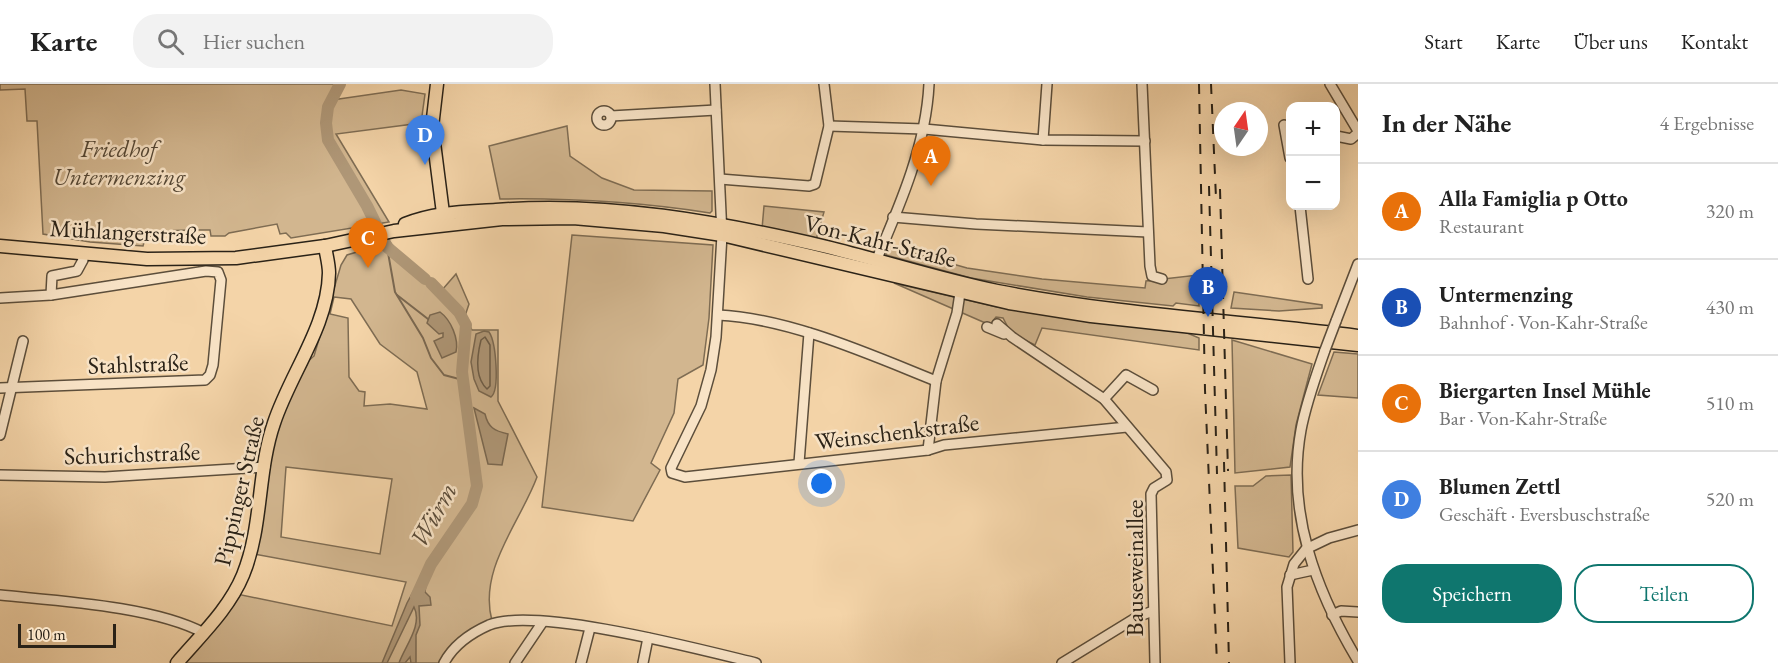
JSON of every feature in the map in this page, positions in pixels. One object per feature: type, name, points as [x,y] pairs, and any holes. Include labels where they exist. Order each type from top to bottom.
[{"type":"main road","points":[[437,84],[432,128],[444,219]]},
{"type":"main road","name":"Von-Kahr-Straße","points":[[325,246],[444,219],[573,218],[721,230],[826,247],[998,291],[1093,307],[1358,336]]},
{"type":"main road","name":"Von-Kahr-Straße","points":[[721,230],[960,293],[1091,316],[1358,345]]},
{"type":"main road","name":"Mühlangerstraße","points":[[0,246],[167,260],[236,258],[325,246]]},
{"type":"main road","name":"Pippinger Straße","points":[[177,663],[224,608],[243,575],[255,534],[273,424],[313,331],[326,292],[329,272],[325,246]]},
{"type":"street","points":[[715,84],[721,230],[718,315],[808,333],[841,343],[936,381]]},
{"type":"street","points":[[720,179],[809,186],[815,184],[829,126],[824,84]]},
{"type":"street","points":[[876,261],[924,129],[929,84]]},
{"type":"street","points":[[1043,140],[1047,84]]},
{"type":"street","points":[[1142,84],[1152,276],[1162,279]]},
{"type":"street","points":[[1330,84],[1358,132],[1351,139],[1340,137]]},
{"type":"street","points":[[611,116],[716,110]]},
{"type":"street","points":[[829,126],[924,129],[1043,140],[1145,141]]},
{"type":"street","points":[[1300,210],[1308,279]]},
{"type":"street","points":[[893,217],[976,224],[1148,232]]},
{"type":"street","points":[[0,298],[51,295],[52,276],[77,271],[81,267],[83,253]]},
{"type":"street","points":[[1358,264],[1324,350],[1301,429],[1297,471],[1306,549],[1332,615],[1358,661]]},
{"type":"street","name":"Stahlstraße","points":[[0,388],[205,380],[210,375],[213,365],[220,275],[218,272],[206,271],[51,295]]},
{"type":"street","points":[[928,450],[936,381],[957,313],[960,293]]},
{"type":"street","name":"Weinschenkstraße","points":[[718,315],[708,383],[690,430],[671,468],[672,472],[685,477],[928,450],[953,444],[1127,427]]},
{"type":"street","name":"Bauseweinallee","points":[[998,324],[1012,337],[1104,399],[1150,452],[1167,477],[1151,494],[1155,663]]},
{"type":"street","name":"Bauseweinallee","points":[[987,327],[1012,337]]},
{"type":"street","points":[[800,463],[808,333]]},
{"type":"street","points":[[0,435],[23,341]]},
{"type":"street","points":[[1104,399],[1126,375],[1153,390]]},
{"type":"street","name":"Schurichstraße","points":[[0,475],[105,477],[265,467]]},
{"type":"street","points":[[1290,663],[1287,587],[1294,564],[1306,549],[1329,538],[1358,530]]},
{"type":"street","points":[[1290,575],[1313,570]]},
{"type":"street","points":[[0,595],[107,607],[190,626],[204,633]]},
{"type":"street","points":[[1062,663],[1137,617],[1153,611]]},
{"type":"street","points":[[1332,615],[1341,611],[1358,612]]},
{"type":"street","points":[[444,663],[451,651],[490,625],[514,621],[590,628],[648,638],[756,663]]},
{"type":"street","points":[[515,663],[542,622]]},
{"type":"street","points":[[581,663],[590,628]]},
{"type":"street","points":[[643,663],[648,638]]},
{"type":"green space","name":"Friedhof Untermenzing","points":[[0,84],[343,84],[332,100],[401,90],[425,94],[421,123],[336,134],[389,222],[291,238],[286,233],[280,234],[277,224],[229,233],[225,236],[211,236],[210,230],[172,230],[153,235],[143,246],[90,242],[43,234],[37,121],[27,121],[25,89],[0,90]]},
{"type":"green space","points":[[567,126],[570,156],[602,178],[634,190],[712,191],[712,211],[710,213],[657,206],[553,199],[500,199],[489,146]]},
{"type":"green space","points":[[764,206],[824,212],[816,240],[762,229]]},
{"type":"green space","points":[[572,235],[713,245],[709,318],[703,365],[678,379],[674,413],[651,463],[660,470],[633,521],[542,507]]},
{"type":"green space","points":[[390,242],[405,261],[442,290],[456,274],[469,304],[465,316],[472,330],[498,330],[498,401],[537,477],[496,565],[489,602],[492,621],[441,663],[182,663],[237,594],[392,626],[406,582],[254,554],[266,478],[280,418],[301,371],[314,356],[341,265],[347,255]],"holes":[[[334,297],[351,299],[380,344],[417,372],[427,409],[390,404],[364,406],[365,392],[359,391],[349,377],[348,318],[330,314]],[[286,467],[392,479],[380,554],[281,537]]]},
{"type":"green space","points":[[889,246],[967,268],[1042,279],[1145,288],[1146,281],[1198,275],[1199,306],[1176,303],[1173,306],[1087,297],[971,278],[886,255]]},
{"type":"green space","points":[[894,283],[997,307],[1185,332],[1199,338],[1199,350],[1042,328],[1035,345],[1011,333],[1003,318],[996,317],[990,325]]},
{"type":"green space","points":[[1234,292],[1322,305],[1322,308],[1279,311],[1231,308]]},
{"type":"green space","points":[[1232,340],[1312,364],[1296,425],[1290,467],[1235,473]]},
{"type":"green space","points":[[1334,352],[1358,354],[1358,398],[1318,395]]},
{"type":"green space","points":[[1291,475],[1293,552],[1289,557],[1238,548],[1235,486],[1253,486],[1266,476]]},
{"type":"water","points":[[440,312],[451,325],[457,347],[456,352],[442,358],[434,341],[443,337],[443,333],[439,334],[427,323],[430,315]]},
{"type":"water","points":[[489,332],[495,355],[496,376],[494,393],[491,397],[479,391],[471,362],[476,334]]},
{"type":"water","points":[[474,408],[485,414],[492,428],[508,434],[502,465],[488,464]]},
{"type":"water","points":[[419,581],[426,585],[425,592],[430,597],[431,605],[419,606],[420,625],[416,635],[416,663],[411,663],[410,657],[405,663],[399,663],[415,628],[414,607],[387,663],[382,663],[407,603]]},
{"type":"waterway","name":"Würm","points":[[340,84],[328,107],[326,123],[328,140],[367,206],[387,247],[425,279]]},
{"type":"waterway","name":"Würm","points":[[387,247],[395,292],[423,338],[431,358],[444,375],[463,380]]},
{"type":"waterway","name":"Würm","points":[[416,597],[431,564],[472,504],[477,486],[462,372],[466,325],[459,312],[431,283]]},
{"type":"waterway","points":[[397,295],[428,319]]},
{"type":"railway","points":[[1199,84],[1205,390],[1217,663]]},
{"type":"railway","points":[[1211,84],[1216,198]]},
{"type":"railway","points":[[1209,186],[1217,474]]},
{"type":"railway","points":[[1220,189],[1228,471]]},
{"type":"railway","points":[[1224,462],[1229,663]]},
{"type":"place","name":"Blumen Zettl","points":[[425,165]]},
{"type":"place","name":"Alla Famiglia p Otto","points":[[931,186]]},
{"type":"place","name":"Biergarten Insel Mühle","points":[[368,268]]},
{"type":"place","name":"Untermenzing","points":[[1208,317]]}]
